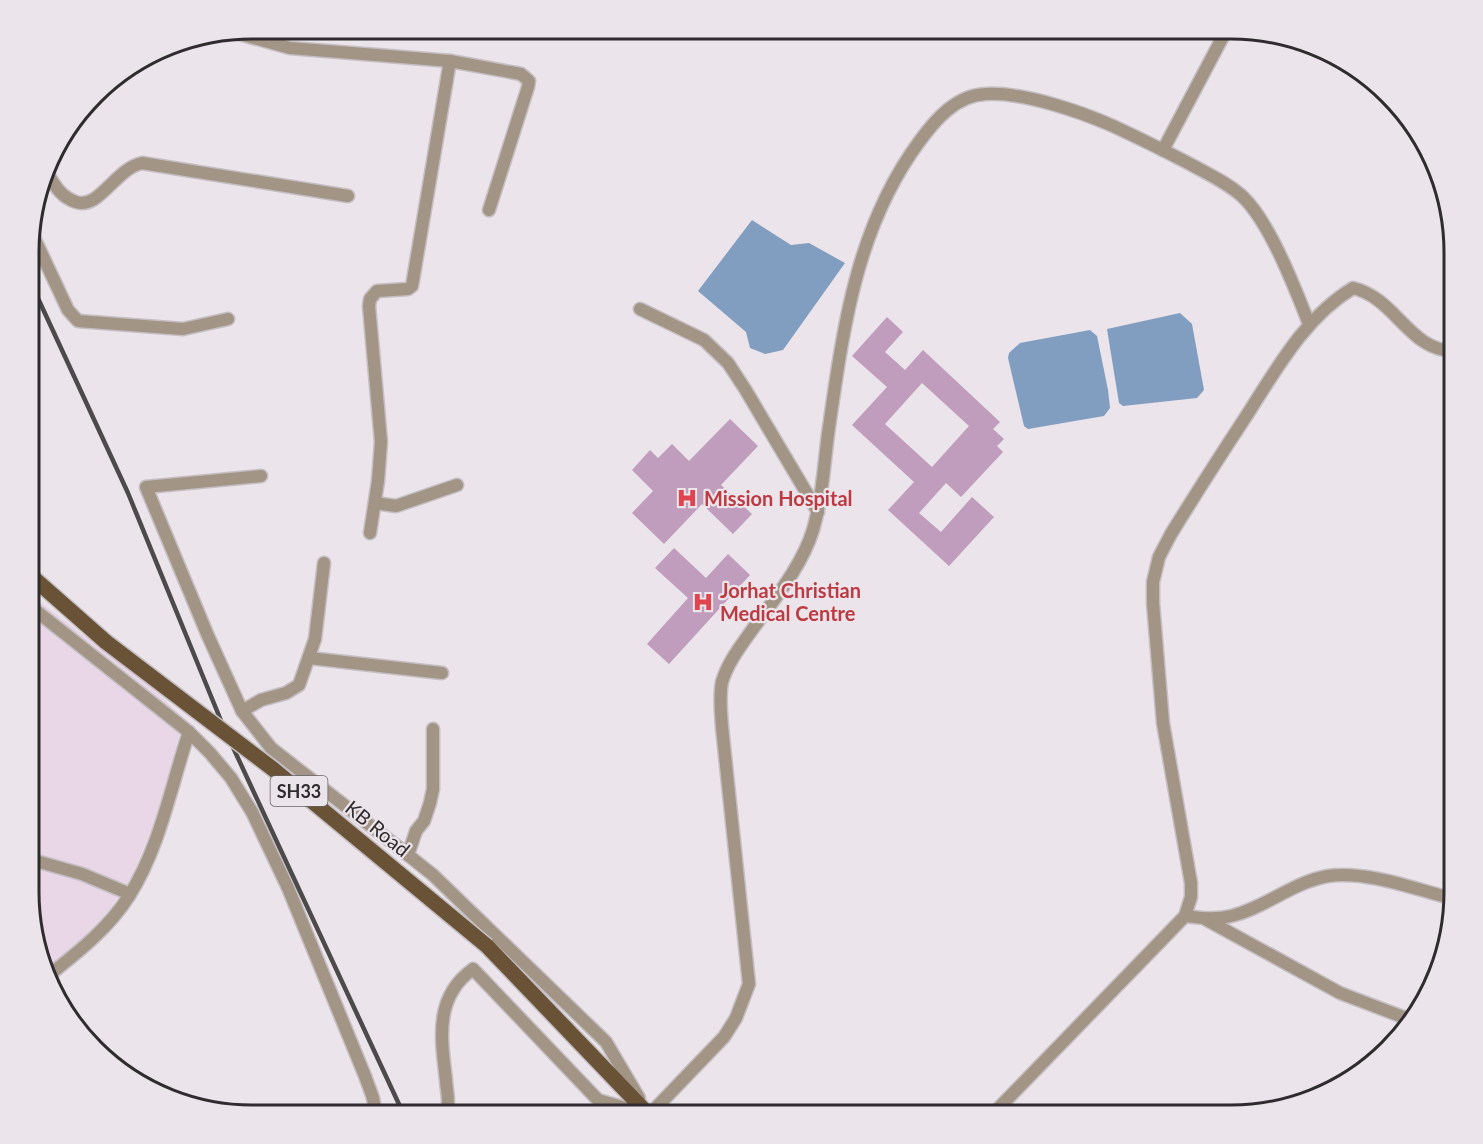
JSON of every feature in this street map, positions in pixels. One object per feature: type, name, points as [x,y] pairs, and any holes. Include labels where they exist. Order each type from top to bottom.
[{"type":"main road","name":"KB Road","points":[[39,583],[106,642],[273,769],[459,921],[487,946],[639,1105]]},
{"type":"street","points":[[257,39],[290,48],[450,61],[521,74],[529,81],[489,210]]},
{"type":"street","points":[[1163,150],[1222,39]]},
{"type":"street","points":[[370,532],[381,442],[370,299],[376,291],[408,290],[412,286],[450,61]]},
{"type":"street","points":[[659,1105],[724,1037],[736,1018],[749,984],[720,697],[723,680],[730,661],[808,545],[818,512],[843,331],[859,264],[876,216],[888,192],[912,152],[933,124],[950,107],[965,99],[985,94],[1023,98],[1100,121],[1222,181],[1245,199],[1255,212],[1282,261],[1309,324]]},
{"type":"street","points":[[51,180],[65,197],[83,204],[93,202],[124,171],[133,165],[142,163],[348,196]]},
{"type":"street","points":[[39,248],[68,310],[78,321],[183,328],[228,319]]},
{"type":"street","points":[[1002,1105],[1185,916],[1191,897],[1191,883],[1168,759],[1153,603],[1153,582],[1159,557],[1171,534],[1281,363],[1309,324],[1339,297],[1353,288],[1366,291],[1376,297],[1422,341],[1437,349],[1444,350]]},
{"type":"street","points":[[640,309],[704,340],[728,363],[818,512]]},
{"type":"street","points":[[261,476],[146,487],[242,711],[271,748],[433,875],[606,1042],[643,1105]]},
{"type":"street","points":[[375,503],[396,506],[457,485]]},
{"type":"street","points":[[242,711],[261,700],[295,690],[299,685],[309,658],[319,613],[324,563]]},
{"type":"street","points":[[39,613],[189,732],[210,753],[235,785],[252,812],[284,879],[365,1076],[374,1105]]},
{"type":"street","points":[[309,658],[442,673]]},
{"type":"street","points":[[408,855],[416,831],[424,820],[433,789],[433,729]]},
{"type":"street","points":[[54,971],[99,932],[130,894],[151,849],[189,732]]},
{"type":"street","points":[[39,862],[82,874],[130,894]]},
{"type":"street","points":[[1185,916],[1204,918],[1233,916],[1308,882],[1329,876],[1360,876],[1444,897]]},
{"type":"street","points":[[1204,918],[1340,993],[1403,1017]]},
{"type":"street","points":[[447,1105],[441,1040],[446,1007],[459,979],[473,969],[598,1100],[615,1105]]},
{"type":"shaded area","points":[[39,601],[147,684],[183,717],[172,765],[152,827],[132,876],[109,910],[85,937],[52,966],[46,947],[39,906]]},
{"type":"water","points":[[752,220],[791,245],[809,243],[845,263],[783,350],[765,354],[750,348],[746,332],[698,291]]},
{"type":"water","points":[[1180,313],[1192,324],[1204,390],[1197,398],[1123,406],[1119,403],[1107,329]]},
{"type":"water","points":[[1090,330],[1097,336],[1110,408],[1104,416],[1028,429],[1024,426],[1008,358],[1009,353],[1020,343]]},
{"type":"building","points":[[887,317],[903,332],[885,352],[905,370],[923,350],[1000,422],[993,429],[1004,439],[997,446],[1003,452],[961,497],[946,483],[919,513],[941,532],[972,497],[994,517],[949,566],[888,510],[914,482],[852,425],[887,387],[852,356]],"holes":[[[922,383],[969,426],[932,467],[885,424]]]},
{"type":"building","points":[[730,419],[758,446],[721,485],[752,514],[733,534],[702,504],[664,544],[632,513],[653,491],[632,470],[650,450],[658,458],[672,444],[689,461]]},
{"type":"building","points":[[674,548],[706,578],[728,554],[750,575],[669,664],[647,644],[688,598],[655,568]]},
{"type":"railway","points":[[39,300],[128,493],[224,728],[399,1105]]},
{"type":"place","name":"Mission Hospital","points":[[687,498]]},
{"type":"place","name":"Jorhat Christian Medical Centre","points":[[703,602]]}]
